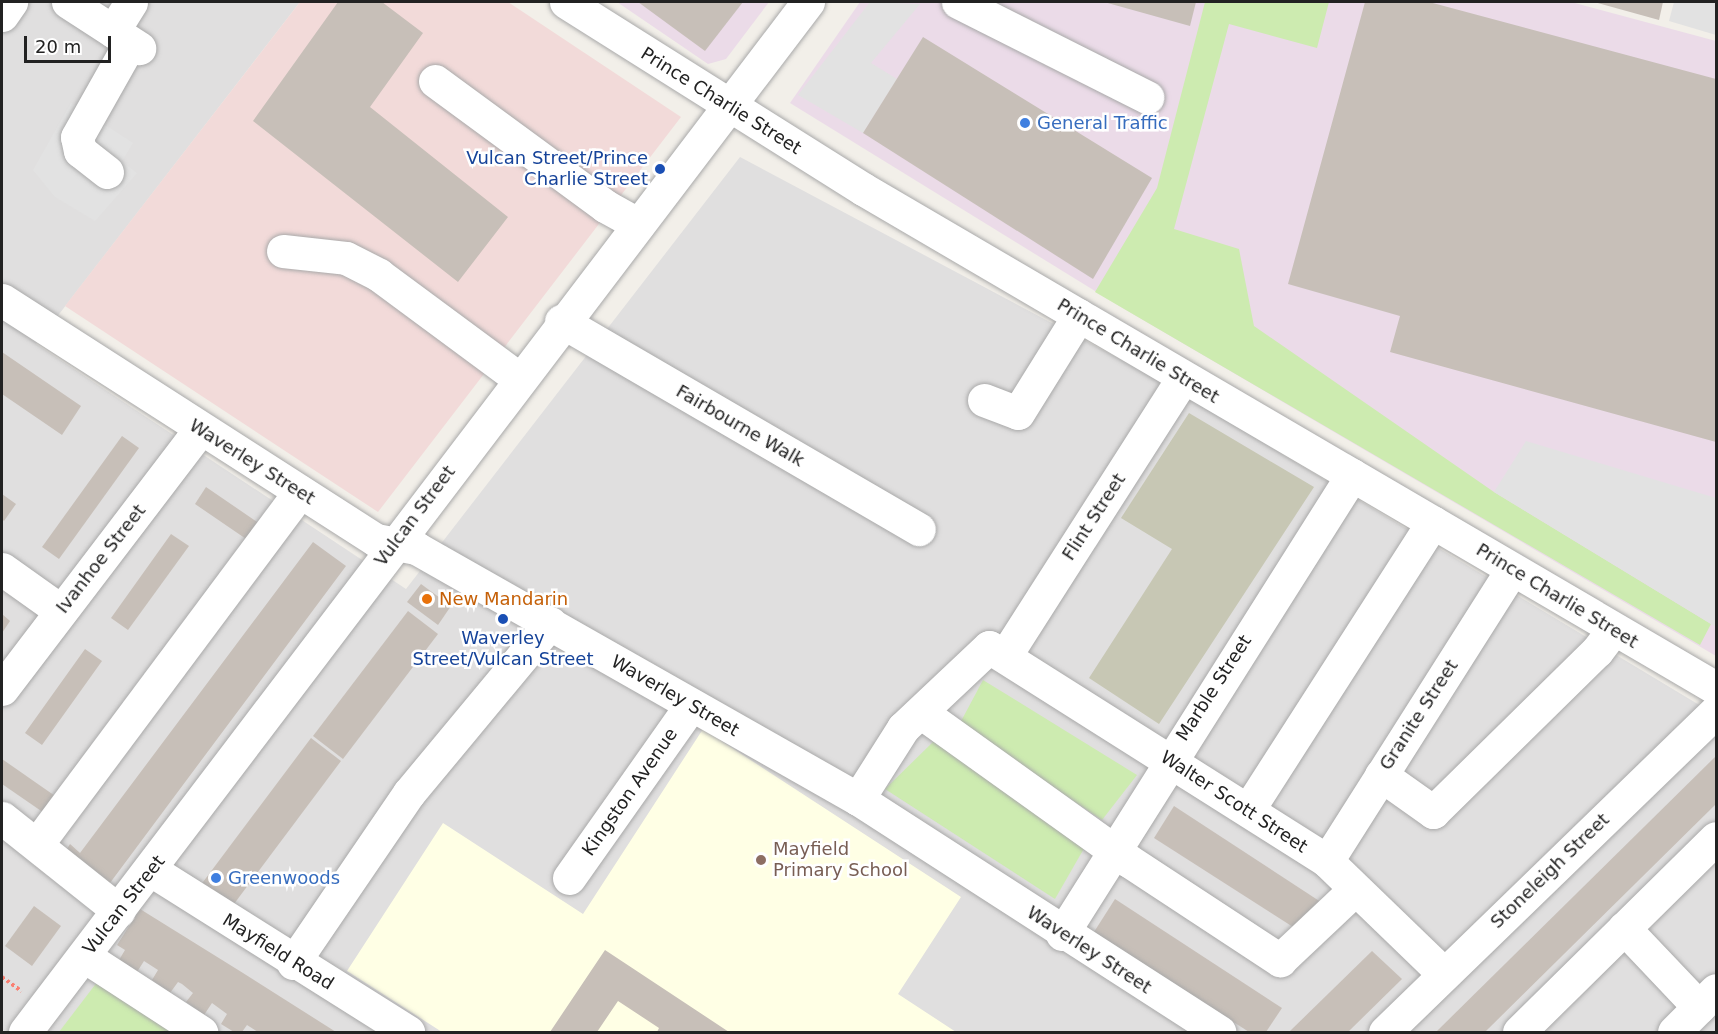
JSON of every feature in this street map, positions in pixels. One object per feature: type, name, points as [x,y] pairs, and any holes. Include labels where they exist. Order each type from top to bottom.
[{"type":"street","points":[[68,2],[127,41]]},
{"type":"street","points":[[107,172],[80,151],[77,137],[127,41],[131,2]]},
{"type":"street","name":"Prince Charlie Street","points":[[566,2],[730,109],[1183,378],[1716,688]]},
{"type":"street","name":"Vulcan Street","points":[[26,1032],[151,870],[561,321],[730,109],[808,2]]},
{"type":"street","points":[[958,2],[1147,97]]},
{"type":"street","points":[[435,81],[605,207],[638,224]]},
{"type":"street","points":[[283,251],[346,258],[379,275],[518,378]]},
{"type":"street","name":"Waverley Street","points":[[2,300],[376,540],[416,548],[858,799],[1062,934],[1219,1032]]},
{"type":"street","points":[[984,400],[1018,413],[1079,315]]},
{"type":"street","name":"Fairbourne Walk","points":[[561,321],[919,530]]},
{"type":"street","name":"Flint Street","points":[[1005,656],[1183,378]]},
{"type":"street","name":"Ivanhoe Street","points":[[2,689],[200,429]]},
{"type":"street","name":"Marble Street","points":[[1062,934],[1168,759],[1352,475]]},
{"type":"street","points":[[38,843],[300,492]]},
{"type":"street","points":[[1248,810],[1433,522]]},
{"type":"street","points":[[2,569],[61,611]]},
{"type":"street","name":"Granite Street","points":[[1326,861],[1512,570]]},
{"type":"street","points":[[293,963],[409,794],[550,623]]},
{"type":"street","points":[[1381,774],[1434,812],[1598,651],[1613,630]]},
{"type":"street","points":[[858,799],[903,728],[922,713],[989,647],[1005,656]]},
{"type":"street","name":"Walter Scott Street","points":[[1005,656],[1326,861],[1443,973]]},
{"type":"street","name":"Kingston Avenue","points":[[569,878],[691,705]]},
{"type":"street","name":"Stoneleigh Street","points":[[1385,1032],[1443,973],[1716,711]]},
{"type":"street","points":[[922,713],[1113,847],[1280,960],[1355,889]]},
{"type":"street","points":[[2,818],[38,843],[118,911]]},
{"type":"street","points":[[1519,1032],[1716,838]]},
{"type":"street","name":"Mayfield Road","points":[[151,870],[293,963],[408,1032]]},
{"type":"street","points":[[1624,928],[1708,999],[1674,1032]]},
{"type":"street","points":[[84,956],[201,1032]]},
{"type":"shaded area","points":[[2,2],[300,2],[36,344],[406,589],[740,157],[1159,380],[1716,715],[1716,1032],[2,1032]]},
{"type":"shaded area","points":[[300,2],[508,2],[681,117],[378,512],[65,306]]},
{"type":"shaded area","points":[[617,2],[769,2],[726,59],[708,64]]},
{"type":"shaded area","points":[[860,2],[1571,2],[1716,41],[1716,656],[1121,307],[790,103]]},
{"type":"shaded area","points":[[870,2],[920,4],[871,63],[897,79],[863,133],[798,95]]},
{"type":"shaded area","points":[[1674,2],[1716,2],[1716,35],[1669,21]]},
{"type":"shaded area","points":[[71,103],[133,143],[122,161],[137,173],[95,221],[55,197],[33,170]]},
{"type":"shaded area","points":[[1189,413],[1314,487],[1159,724],[1089,678],[1172,549],[1121,518]]},
{"type":"shaded area","points":[[1526,441],[1716,498],[1716,627],[1494,492]]},
{"type":"shaded area","name":"Mayfield Primary School","points":[[703,729],[961,897],[898,994],[956,1032],[442,1032],[347,971],[443,823],[583,914]]},
{"type":"green space","points":[[1205,2],[1329,2],[1317,48],[1229,24],[1174,229],[1239,249],[1254,326],[1494,492],[1711,624],[1700,645],[1095,292],[1157,188]]},
{"type":"green space","points":[[983,680],[1137,775],[1102,820],[959,725]]},
{"type":"green space","points":[[935,740],[1086,845],[1055,899],[885,789]]},
{"type":"green space","points":[[101,977],[187,1032],[59,1032]]},
{"type":"building","points":[[338,2],[382,2],[423,33],[370,107],[508,217],[458,282],[253,121]]},
{"type":"building","points":[[638,2],[743,2],[705,51]]},
{"type":"building","points":[[1104,2],[1196,2],[1190,26]]},
{"type":"building","points":[[1365,2],[1429,2],[1716,79],[1716,442],[1390,352],[1400,316],[1288,284]]},
{"type":"building","points":[[1594,2],[1663,2],[1659,20]]},
{"type":"building","points":[[923,37],[1152,178],[1093,279],[863,133]]},
{"type":"building","points":[[2,352],[81,406],[62,435],[2,394]]},
{"type":"building","points":[[122,436],[139,448],[59,559],[42,547]]},
{"type":"building","points":[[206,487],[263,526],[252,543],[195,504]]},
{"type":"building","points":[[2,494],[16,504],[4,521],[2,519]]},
{"type":"building","points":[[171,534],[189,546],[128,630],[111,618]]},
{"type":"building","points":[[313,542],[346,566],[107,887],[62,857],[70,844],[80,853]]},
{"type":"building","points":[[421,584],[451,606],[438,625],[407,602]]},
{"type":"building","points":[[408,611],[438,634],[343,759],[313,736]]},
{"type":"building","points":[[2,614],[10,621],[2,633]]},
{"type":"building","points":[[85,649],[102,661],[42,745],[25,733]]},
{"type":"building","points":[[311,738],[341,761],[231,908],[200,886]]},
{"type":"building","points":[[1716,756],[1716,804],[1485,1032],[1436,1032]]},
{"type":"building","points":[[2,759],[58,798],[47,815],[2,784]]},
{"type":"building","points":[[1174,806],[1330,908],[1304,934],[1154,838]]},
{"type":"building","points":[[1115,899],[1282,1008],[1266,1032],[1249,1032],[1094,932]]},
{"type":"building","points":[[34,906],[61,926],[32,966],[5,946]]},
{"type":"building","points":[[140,909],[336,1032],[258,1032],[247,1025],[242,1032],[234,1032],[221,1024],[227,1014],[212,1003],[204,1015],[186,1002],[193,993],[182,984],[178,982],[170,993],[152,980],[158,970],[144,961],[137,972],[119,960],[125,950],[117,945]]},
{"type":"building","points":[[605,950],[729,1032],[657,1032],[659,1028],[618,1001],[597,1032],[550,1032]]},
{"type":"building","points":[[1372,951],[1402,979],[1348,1032],[1289,1032]]},
{"type":"place","name":"General Traffic","points":[[1025,123]]},
{"type":"place","name":"Vulcan Street/Prince Charlie Street","points":[[660,169]]},
{"type":"place","name":"New Mandarin","points":[[427,599]]},
{"type":"place","name":"Waverley Street/Vulcan Street","points":[[503,619]]},
{"type":"place","name":"Mayfield Primary School","points":[[761,860]]},
{"type":"place","name":"Greenwoods","points":[[216,878]]}]
